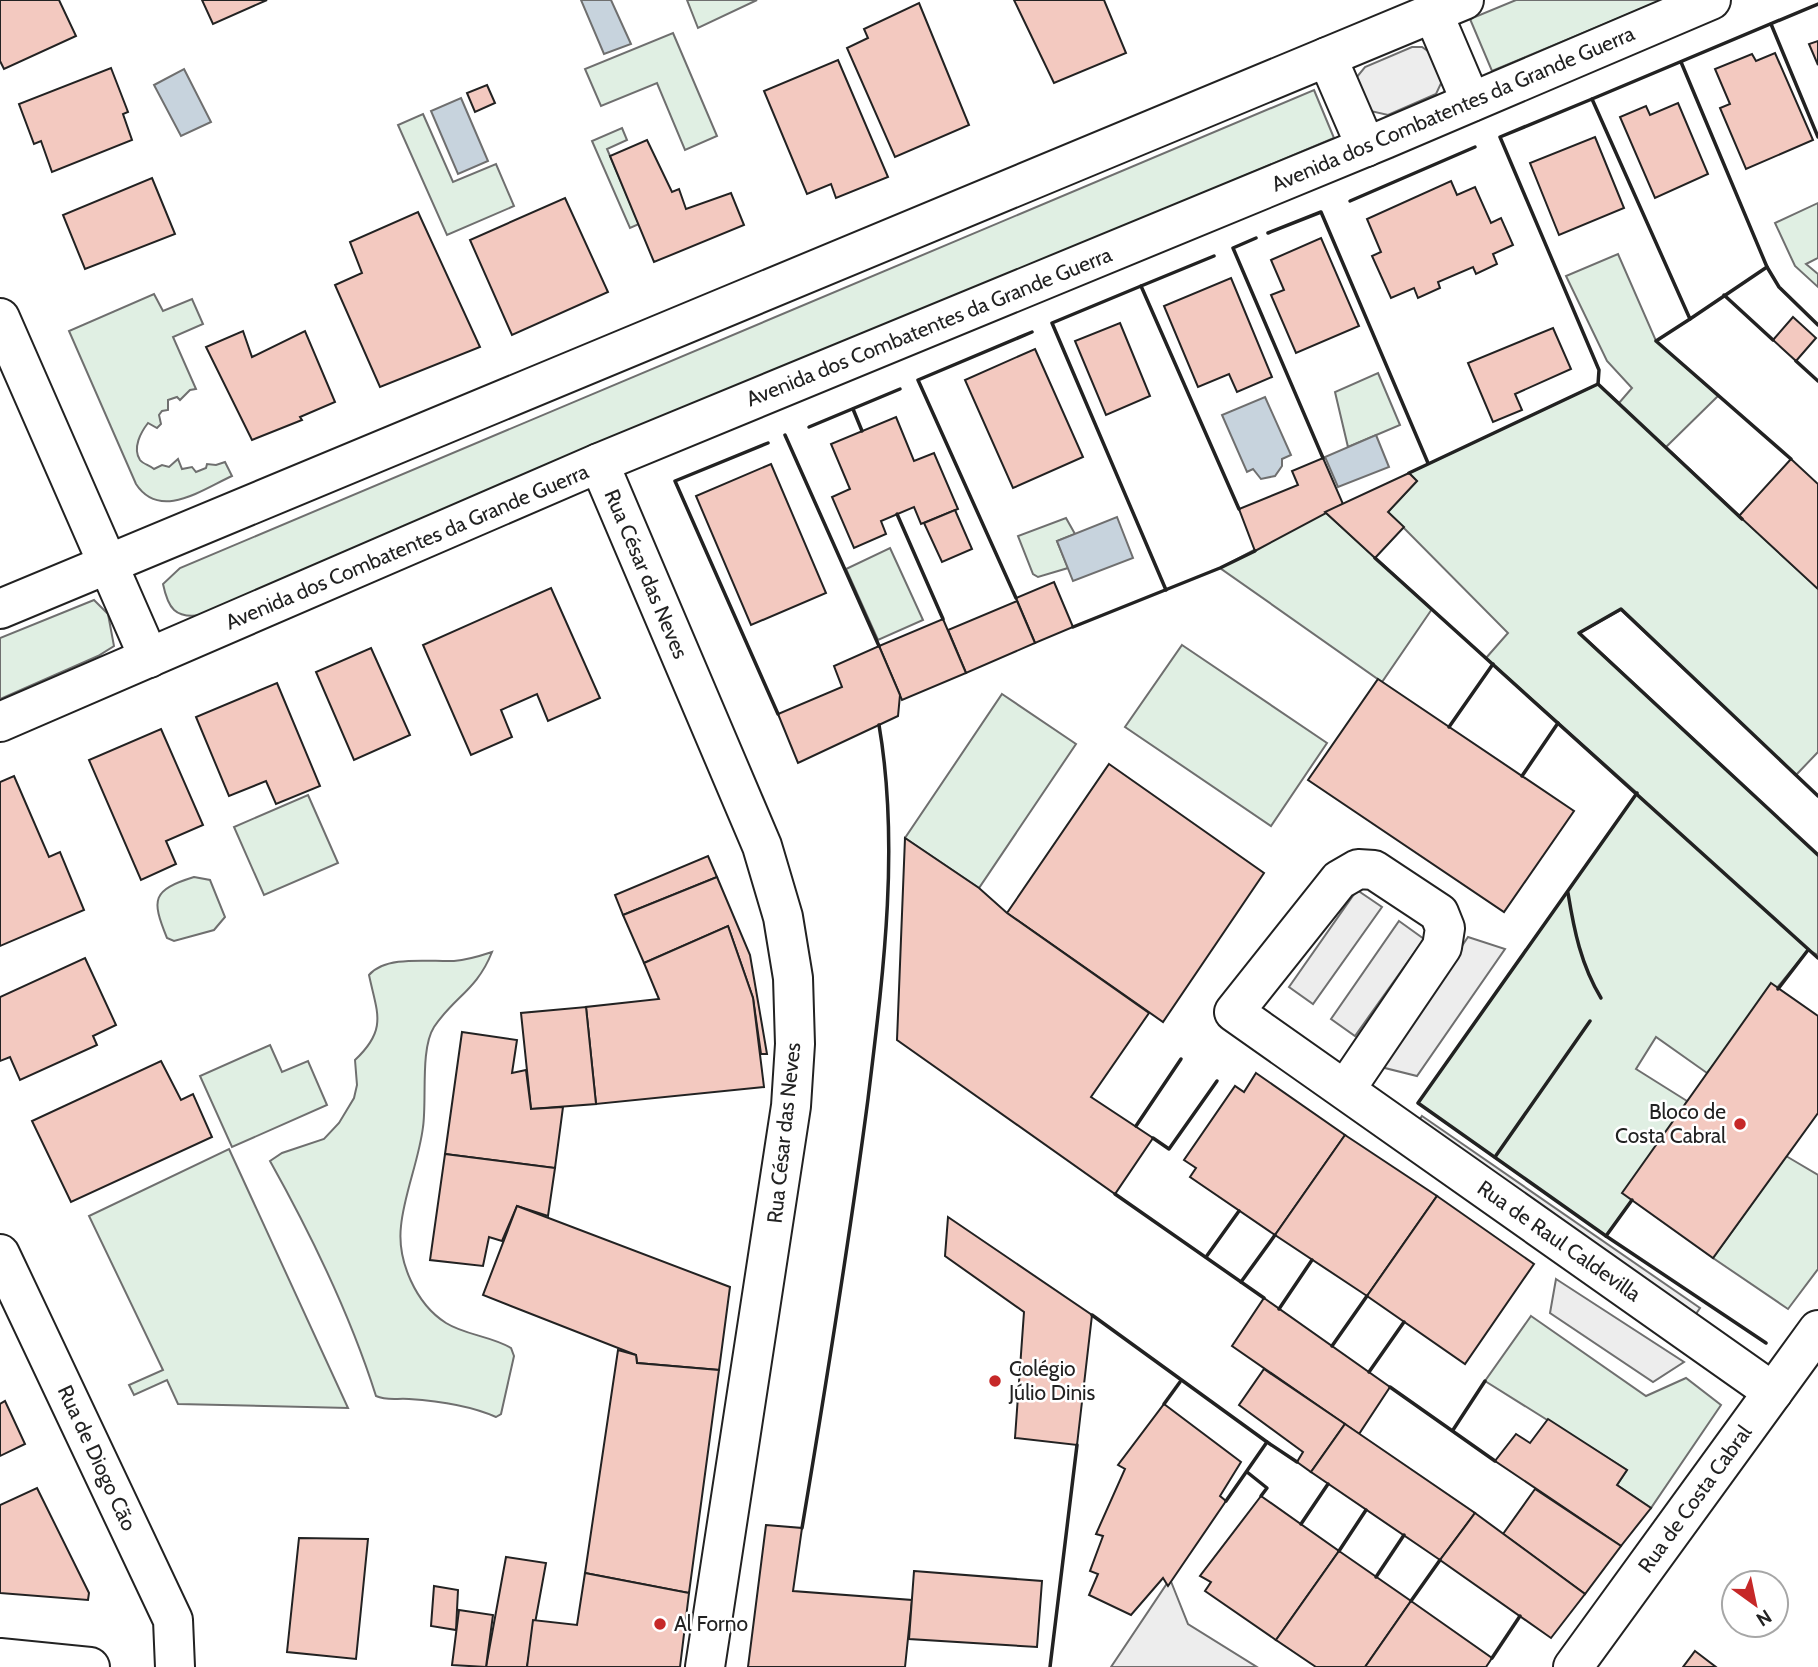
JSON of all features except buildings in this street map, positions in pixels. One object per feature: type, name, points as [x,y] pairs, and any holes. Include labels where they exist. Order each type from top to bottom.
[{"type":"main road","name":"Avenida dos Combatentes da Grande Guerra","points":[[0,722],[599,463],[1366,147],[1712,0]]},
{"type":"main road","points":[[0,609],[1448,7],[1471,102]]},
{"type":"main road","points":[[1327,57],[1366,147]]},
{"type":"main road","points":[[0,318],[149,658]]},
{"type":"main road","name":"Rua César das Neves","points":[[599,463],[762,846],[783,917],[793,978],[796,1044],[791,1106],[705,1667]]},
{"type":"main road","name":"Rua de Raul Caldevilla","points":[[1345,1090],[1442,947],[1444,937],[1445,928],[1439,913],[1374,870],[1358,869],[1339,880],[1234,1012],[1773,1392]]},
{"type":"main road","name":"Rua de Diogo Cão","points":[[0,1254],[173,1620],[175,1667]]},
{"type":"main road","name":"Rua de Costa Cabral","points":[[1573,1667],[1818,1330]]},
{"type":"main road","points":[[0,1658],[90,1667]]},
{"type":"green space","points":[[687,0],[757,0],[698,28]]},
{"type":"green space","points":[[1516,0],[1662,0],[1492,71],[1470,19]]},
{"type":"green space","points":[[673,33],[717,136],[685,150],[657,83],[601,106],[585,69]]},
{"type":"green space","points":[[1314,90],[1334,138],[201,615],[179,613],[167,600],[163,584],[180,568]]},
{"type":"green space","points":[[423,114],[453,182],[496,164],[514,206],[447,235],[398,125]]},
{"type":"green space","points":[[622,128],[627,140],[607,149],[639,224],[630,228],[592,141]]},
{"type":"green space","points":[[1818,203],[1818,258],[1806,264],[1818,274],[1818,287],[1795,266],[1775,223]]},
{"type":"green space","points":[[1618,254],[1656,341],[1718,396],[1666,447],[1818,589],[1818,752],[1796,775],[1621,610],[1580,633],[1818,855],[1818,955],[1808,950],[1707,1073],[1656,1037],[1636,1069],[1687,1101],[1632,1200],[1606,1236],[1418,1103],[1637,793],[1486,658],[1508,633],[1388,512],[1417,481],[1409,473],[1598,384],[1619,403],[1632,388],[1607,361],[1566,276]]},
{"type":"green space","points":[[154,294],[163,311],[192,299],[203,324],[173,337],[196,389],[190,390],[180,400],[177,397],[168,400],[168,410],[159,415],[161,424],[157,428],[148,423],[138,440],[138,455],[141,461],[154,469],[162,465],[169,467],[178,459],[182,469],[192,467],[196,472],[206,468],[207,464],[225,462],[232,476],[195,494],[169,501],[146,495],[136,484],[69,331]]},
{"type":"green space","points":[[1378,373],[1400,425],[1348,447],[1335,392]]},
{"type":"green space","points":[[1325,512],[1432,609],[1382,682],[1220,568]]},
{"type":"green space","points":[[1066,518],[1075,534],[1057,541],[1068,568],[1038,577],[1033,574],[1018,536]]},
{"type":"green space","points":[[890,548],[923,620],[878,640],[846,569]]},
{"type":"green space","points":[[94,600],[108,614],[114,646],[98,656],[0,699],[0,638]]},
{"type":"green space","points":[[1182,645],[1327,743],[1271,826],[1125,727]]},
{"type":"green space","points":[[1002,694],[1076,744],[979,888],[905,838]]},
{"type":"green space","points":[[308,795],[338,863],[264,895],[234,827]]},
{"type":"green space","points":[[194,877],[210,880],[225,917],[214,930],[174,941],[167,938],[162,925],[157,905],[159,898],[170,887]]},
{"type":"green space","points":[[492,952],[479,976],[442,1017],[430,1037],[425,1061],[423,1127],[403,1214],[401,1239],[402,1253],[411,1280],[435,1315],[453,1327],[511,1348],[514,1356],[501,1414],[496,1417],[454,1404],[376,1396],[329,1276],[270,1161],[282,1153],[324,1139],[339,1123],[354,1098],[357,1085],[355,1060],[376,1030],[377,1010],[369,975],[397,962],[459,960]]},
{"type":"green space","points":[[270,1045],[282,1072],[308,1061],[327,1105],[232,1147],[200,1076]]},
{"type":"green space","points":[[229,1149],[348,1408],[178,1404],[167,1380],[134,1395],[129,1385],[163,1370],[89,1216]]},
{"type":"green space","points":[[1786,1156],[1818,1175],[1818,1269],[1788,1309],[1713,1258]]},
{"type":"green space","points":[[1531,1316],[1646,1396],[1686,1378],[1721,1405],[1651,1508],[1617,1485],[1627,1470],[1485,1381]]},
{"type":"shaded area","points":[[581,0],[611,0],[631,44],[604,54]]},
{"type":"shaded area","points":[[1412,47],[1422,47],[1435,56],[1444,77],[1436,94],[1388,115],[1366,110],[1356,78],[1365,67]]},
{"type":"shaded area","points":[[184,69],[211,122],[181,136],[154,85]]},
{"type":"shaded area","points":[[461,98],[488,161],[458,174],[431,111]]},
{"type":"shaded area","points":[[1265,397],[1291,455],[1282,459],[1282,466],[1275,476],[1261,479],[1253,469],[1247,472],[1222,415]]},
{"type":"shaded area","points":[[1376,435],[1389,467],[1338,487],[1325,457]]},
{"type":"shaded area","points":[[1117,517],[1133,558],[1073,581],[1057,541]]},
{"type":"shaded area","points":[[1357,890],[1382,907],[1313,1004],[1289,987]]},
{"type":"shaded area","points":[[1399,921],[1424,939],[1355,1036],[1331,1019]]},
{"type":"shaded area","points":[[1468,937],[1505,949],[1417,1076],[1381,1067]]},
{"type":"shaded area","points":[[1422,1116],[1700,1308],[1691,1321],[1413,1129]]},
{"type":"shaded area","points":[[1556,1279],[1684,1362],[1653,1382],[1550,1313]]},
{"type":"shaded area","points":[[1170,1579],[1188,1624],[1257,1667],[1111,1667]]},
{"type":"wall","points":[[1681,62],[1767,267],[1690,319],[1592,99],[1818,4]]},
{"type":"wall","points":[[1771,24],[1818,137]]},
{"type":"wall","points":[[1592,99],[1500,137],[1599,370],[1598,384],[1742,519]]},
{"type":"wall","points":[[1350,201],[1475,147]]},
{"type":"wall","points":[[1268,233],[1321,212],[1428,463]]},
{"type":"wall","points":[[1256,238],[1233,248],[1323,458]]},
{"type":"wall","points":[[1214,256],[1141,286],[1239,509]]},
{"type":"wall","points":[[1767,267],[1779,287],[1818,325]]},
{"type":"wall","points":[[1141,286],[1052,323],[1166,590]]},
{"type":"wall","points":[[1724,295],[1773,340]]},
{"type":"wall","points":[[1690,319],[1656,341],[1791,459]]},
{"type":"wall","points":[[1016,598],[918,380],[1032,332]]},
{"type":"wall","points":[[1796,361],[1818,381]]},
{"type":"wall","points":[[1409,473],[1598,384]]},
{"type":"wall","points":[[809,427],[900,389]]},
{"type":"wall","points":[[853,409],[862,431]]},
{"type":"wall","points":[[785,435],[879,646]]},
{"type":"wall","points":[[768,443],[675,481],[778,714]]},
{"type":"wall","points":[[897,514],[943,619]]},
{"type":"wall","points":[[1073,627],[1220,568],[1255,551]]},
{"type":"wall","points":[[1375,558],[1818,958]]},
{"type":"wall","points":[[1818,796],[1621,609],[1579,633],[1818,855]]},
{"type":"wall","points":[[1449,727],[1493,664]]},
{"type":"wall","points":[[1522,776],[1558,723]]},
{"type":"wall","points":[[802,1528],[853,1207],[884,959],[889,865],[888,818],[879,725]]},
{"type":"wall","points":[[1637,793],[1418,1103],[1606,1236],[1766,1343]]},
{"type":"wall","points":[[1568,893],[1579,947],[1601,998]]},
{"type":"wall","points":[[1778,989],[1808,950]]},
{"type":"wall","points":[[1495,1157],[1590,1021]]},
{"type":"wall","points":[[1136,1126],[1181,1059]]},
{"type":"wall","points":[[1153,1138],[1169,1149],[1217,1081]]},
{"type":"wall","points":[[1115,1194],[1264,1298]]},
{"type":"wall","points":[[1606,1236],[1632,1200]]},
{"type":"wall","points":[[1206,1257],[1239,1211]]},
{"type":"wall","points":[[1241,1282],[1275,1235]]},
{"type":"wall","points":[[1279,1309],[1312,1260]]},
{"type":"wall","points":[[1332,1346],[1367,1296]]},
{"type":"wall","points":[[1092,1315],[1267,1442]]},
{"type":"wall","points":[[1369,1372],[1404,1322]]},
{"type":"wall","points":[[1453,1430],[1485,1381]]},
{"type":"wall","points":[[1164,1404],[1180,1382]]},
{"type":"wall","points":[[1390,1387],[1495,1461]]},
{"type":"wall","points":[[1226,1501],[1267,1442],[1297,1462]]},
{"type":"wall","points":[[1050,1667],[1077,1445]]},
{"type":"wall","points":[[1247,1472],[1267,1488],[1261,1496]]},
{"type":"wall","points":[[1301,1524],[1328,1484]]},
{"type":"wall","points":[[1339,1551],[1366,1510]]},
{"type":"wall","points":[[1376,1577],[1404,1535]]},
{"type":"wall","points":[[1411,1601],[1440,1560]]},
{"type":"wall","points":[[1492,1658],[1520,1616]]},
{"type":"place","name":"Bloco de Costa Cabral","points":[[1740,1124]]},
{"type":"place","name":"Colégio Júlio Dinis","points":[[995,1381]]},
{"type":"place","name":"Al Forno","points":[[660,1624]]}]
